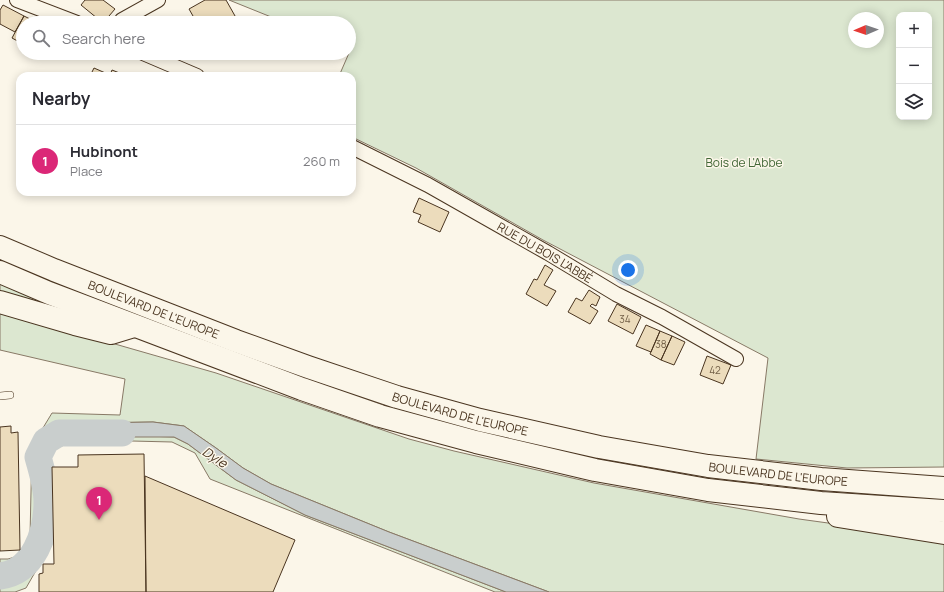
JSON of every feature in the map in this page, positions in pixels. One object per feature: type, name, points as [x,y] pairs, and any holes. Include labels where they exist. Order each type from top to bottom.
[{"type":"highway","name":"BOULEVARD DE L'EUROPE","points":[[0,247],[69,276],[236,341],[308,367],[397,397],[480,420],[600,447],[708,466],[821,479],[944,488]]},
{"type":"highway","name":"BOULEVARD DE L'EUROPE","points":[[0,272],[49,293],[323,397],[380,416],[476,442],[595,470],[708,490],[821,503],[944,510]]},
{"type":"highway","points":[[0,302],[111,333],[135,326]]},
{"type":"highway","points":[[821,503],[839,517],[944,533]]},
{"type":"street","points":[[17,0],[59,16]]},
{"type":"street","points":[[129,16],[158,0]]},
{"type":"street","points":[[159,60],[188,72]]},
{"type":"street","name":"RUE DU BOIS L'ABBÉ","points":[[356,149],[428,185],[616,294],[662,317],[736,359]]},
{"type":"lane","points":[[0,396],[10,395]]},
{"type":"green space","name":"Bois de L'Abbe","points":[[229,0],[944,0],[944,467],[847,468],[756,459],[768,358],[543,240],[416,168],[356,139],[356,72],[341,72],[346,60],[356,60],[356,16],[269,16]]},
{"type":"green space","points":[[0,283],[48,302],[45,308],[0,295]]},
{"type":"green space","points":[[0,311],[216,373],[409,439],[454,451],[594,483],[799,519],[944,539],[944,592],[549,592],[389,532],[271,484],[243,468],[184,426],[153,422],[89,423],[145,436],[174,437],[188,444],[236,480],[305,515],[506,592],[495,592],[210,479],[195,453],[172,442],[91,440],[56,447],[51,451],[48,459],[49,548],[26,588],[15,592],[0,592],[0,559],[8,559],[25,554],[30,537],[32,446],[52,413],[120,415],[125,379],[0,350]]},
{"type":"water","points":[[153,422],[184,426],[243,468],[271,484],[389,532],[549,592],[506,592],[305,515],[236,480],[188,444],[174,437],[83,437],[89,423]]},
{"type":"building","points":[[85,0],[103,0],[115,9],[109,16],[94,16],[81,5]]},
{"type":"building","points":[[205,0],[226,0],[235,16],[193,16],[189,9]]},
{"type":"building","points":[[3,5],[24,16],[16,16],[15,32],[0,24],[0,10]]},
{"type":"building","points":[[16,31],[16,40],[12,38]]},
{"type":"building","points":[[94,68],[103,72],[92,72]]},
{"type":"building","points":[[419,198],[449,212],[440,232],[418,222],[421,215],[413,212]]},
{"type":"building","points":[[545,265],[553,270],[544,285],[556,291],[547,306],[526,294],[534,279],[537,280]]},
{"type":"building","points":[[589,290],[600,297],[596,306],[592,304],[590,306],[598,311],[590,324],[568,312],[576,298],[582,301]]},
{"type":"building","points":[[617,304],[641,317],[633,334],[608,321]]},
{"type":"building","points":[[646,325],[660,331],[651,352],[636,346]]},
{"type":"building","points":[[660,331],[672,336],[661,360],[650,354]]},
{"type":"building","points":[[672,336],[685,342],[674,365],[661,360]]},
{"type":"building","points":[[707,356],[731,365],[723,384],[700,375]]},
{"type":"building","points":[[11,426],[11,433],[18,432],[20,550],[0,551],[0,427]]},
{"type":"building","points":[[144,454],[146,592],[39,592],[39,574],[43,573],[43,564],[54,564],[52,467],[78,467],[78,455]]},
{"type":"building","points":[[145,476],[295,540],[273,592],[146,592]]},
{"type":"waterway","name":"Dyle","points":[[0,576],[12,573],[22,567],[30,559],[41,538],[46,514],[47,496],[38,457],[46,441],[59,433],[122,433]]},
{"type":"place","name":"Hubinont","points":[[99,520]]}]
